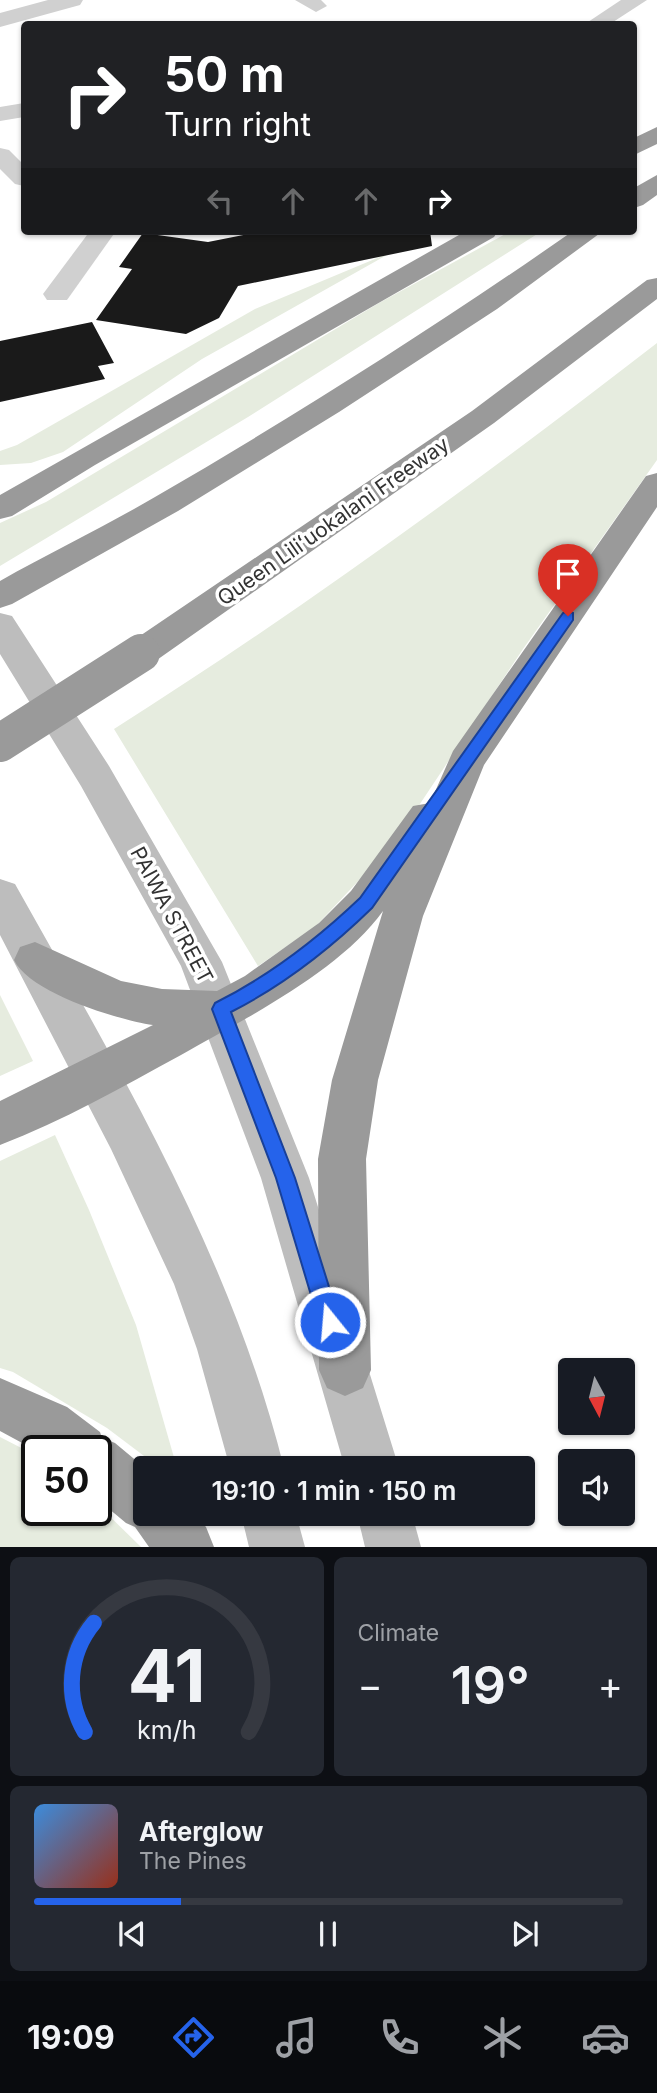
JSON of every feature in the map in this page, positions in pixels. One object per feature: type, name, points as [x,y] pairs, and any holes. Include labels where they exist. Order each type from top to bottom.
[{"type":"highway","points":[[637,146],[657,134]]},
{"type":"highway","points":[[637,198],[657,183]]},
{"type":"highway","points":[[0,509],[84,458],[478,235]]},
{"type":"highway","points":[[0,596],[165,505],[301,422],[429,341],[584,235]]},
{"type":"highway","name":"Queen Liliʻuokalani Freeway","points":[[0,743],[141,653],[484,417],[657,286]]},
{"type":"highway","points":[[0,478],[45,471],[84,458]]},
{"type":"highway","points":[[0,1124],[99,1077],[260,989],[334,935],[366,903],[467,761],[657,483]]},
{"type":"highway","points":[[345,1370],[342,1159],[355,1080],[402,916],[467,761]]},
{"type":"highway","points":[[35,960],[94,992],[122,1003],[170,1010],[221,1009]]},
{"type":"highway","points":[[0,1404],[48,1426],[60,1435]]},
{"type":"highway","points":[[112,1476],[133,1494]]},
{"type":"highway","points":[[168,1526],[186,1547]]},
{"type":"main road","name":"PAIWA STREET","points":[[0,625],[95,776],[201,962],[285,1178],[345,1370],[369,1456]]},
{"type":"main road","points":[[0,896],[99,1077],[198,1282],[230,1372],[254,1456]]},
{"type":"main road","points":[[272,1526],[277,1547]]},
{"type":"main road","points":[[388,1526],[393,1547]]},
{"type":"street","points":[[0,20],[72,0]]},
{"type":"street","points":[[601,21],[636,0]]},
{"type":"street","points":[[0,114],[21,110]]},
{"type":"street","points":[[0,155],[21,176]]},
{"type":"street","points":[[57,294],[100,235]]},
{"type":"shaded area","points":[[504,235],[536,235],[248,417],[0,566],[0,523],[46,502],[379,303]]},
{"type":"shaded area","points":[[394,251],[202,359],[63,452],[31,463],[0,465],[0,451],[17,445],[255,309]]},
{"type":"shaded area","points":[[657,343],[657,460],[523,649],[394,843],[315,927],[258,966],[114,729],[253,638],[390,542]]},
{"type":"shaded area","points":[[0,995],[33,1061],[0,1076]]},
{"type":"shaded area","points":[[55,1135],[136,1325],[174,1456],[144,1456],[107,1428],[13,1372],[0,1368],[0,1161]]},
{"type":"shaded area","points":[[0,1437],[21,1448],[21,1526],[112,1526],[112,1519],[141,1547],[0,1547]]},
{"type":"building","points":[[142,235],[208,242],[244,235],[431,235],[432,246],[238,286],[219,318],[186,334],[96,320],[132,269],[119,267]]},
{"type":"building","points":[[92,322],[114,363],[98,366],[105,379],[0,402],[0,341]]},
{"type":"route","points":[[330,1322],[285,1178],[221,1009],[260,989],[334,935],[366,903],[568,616]]}]
